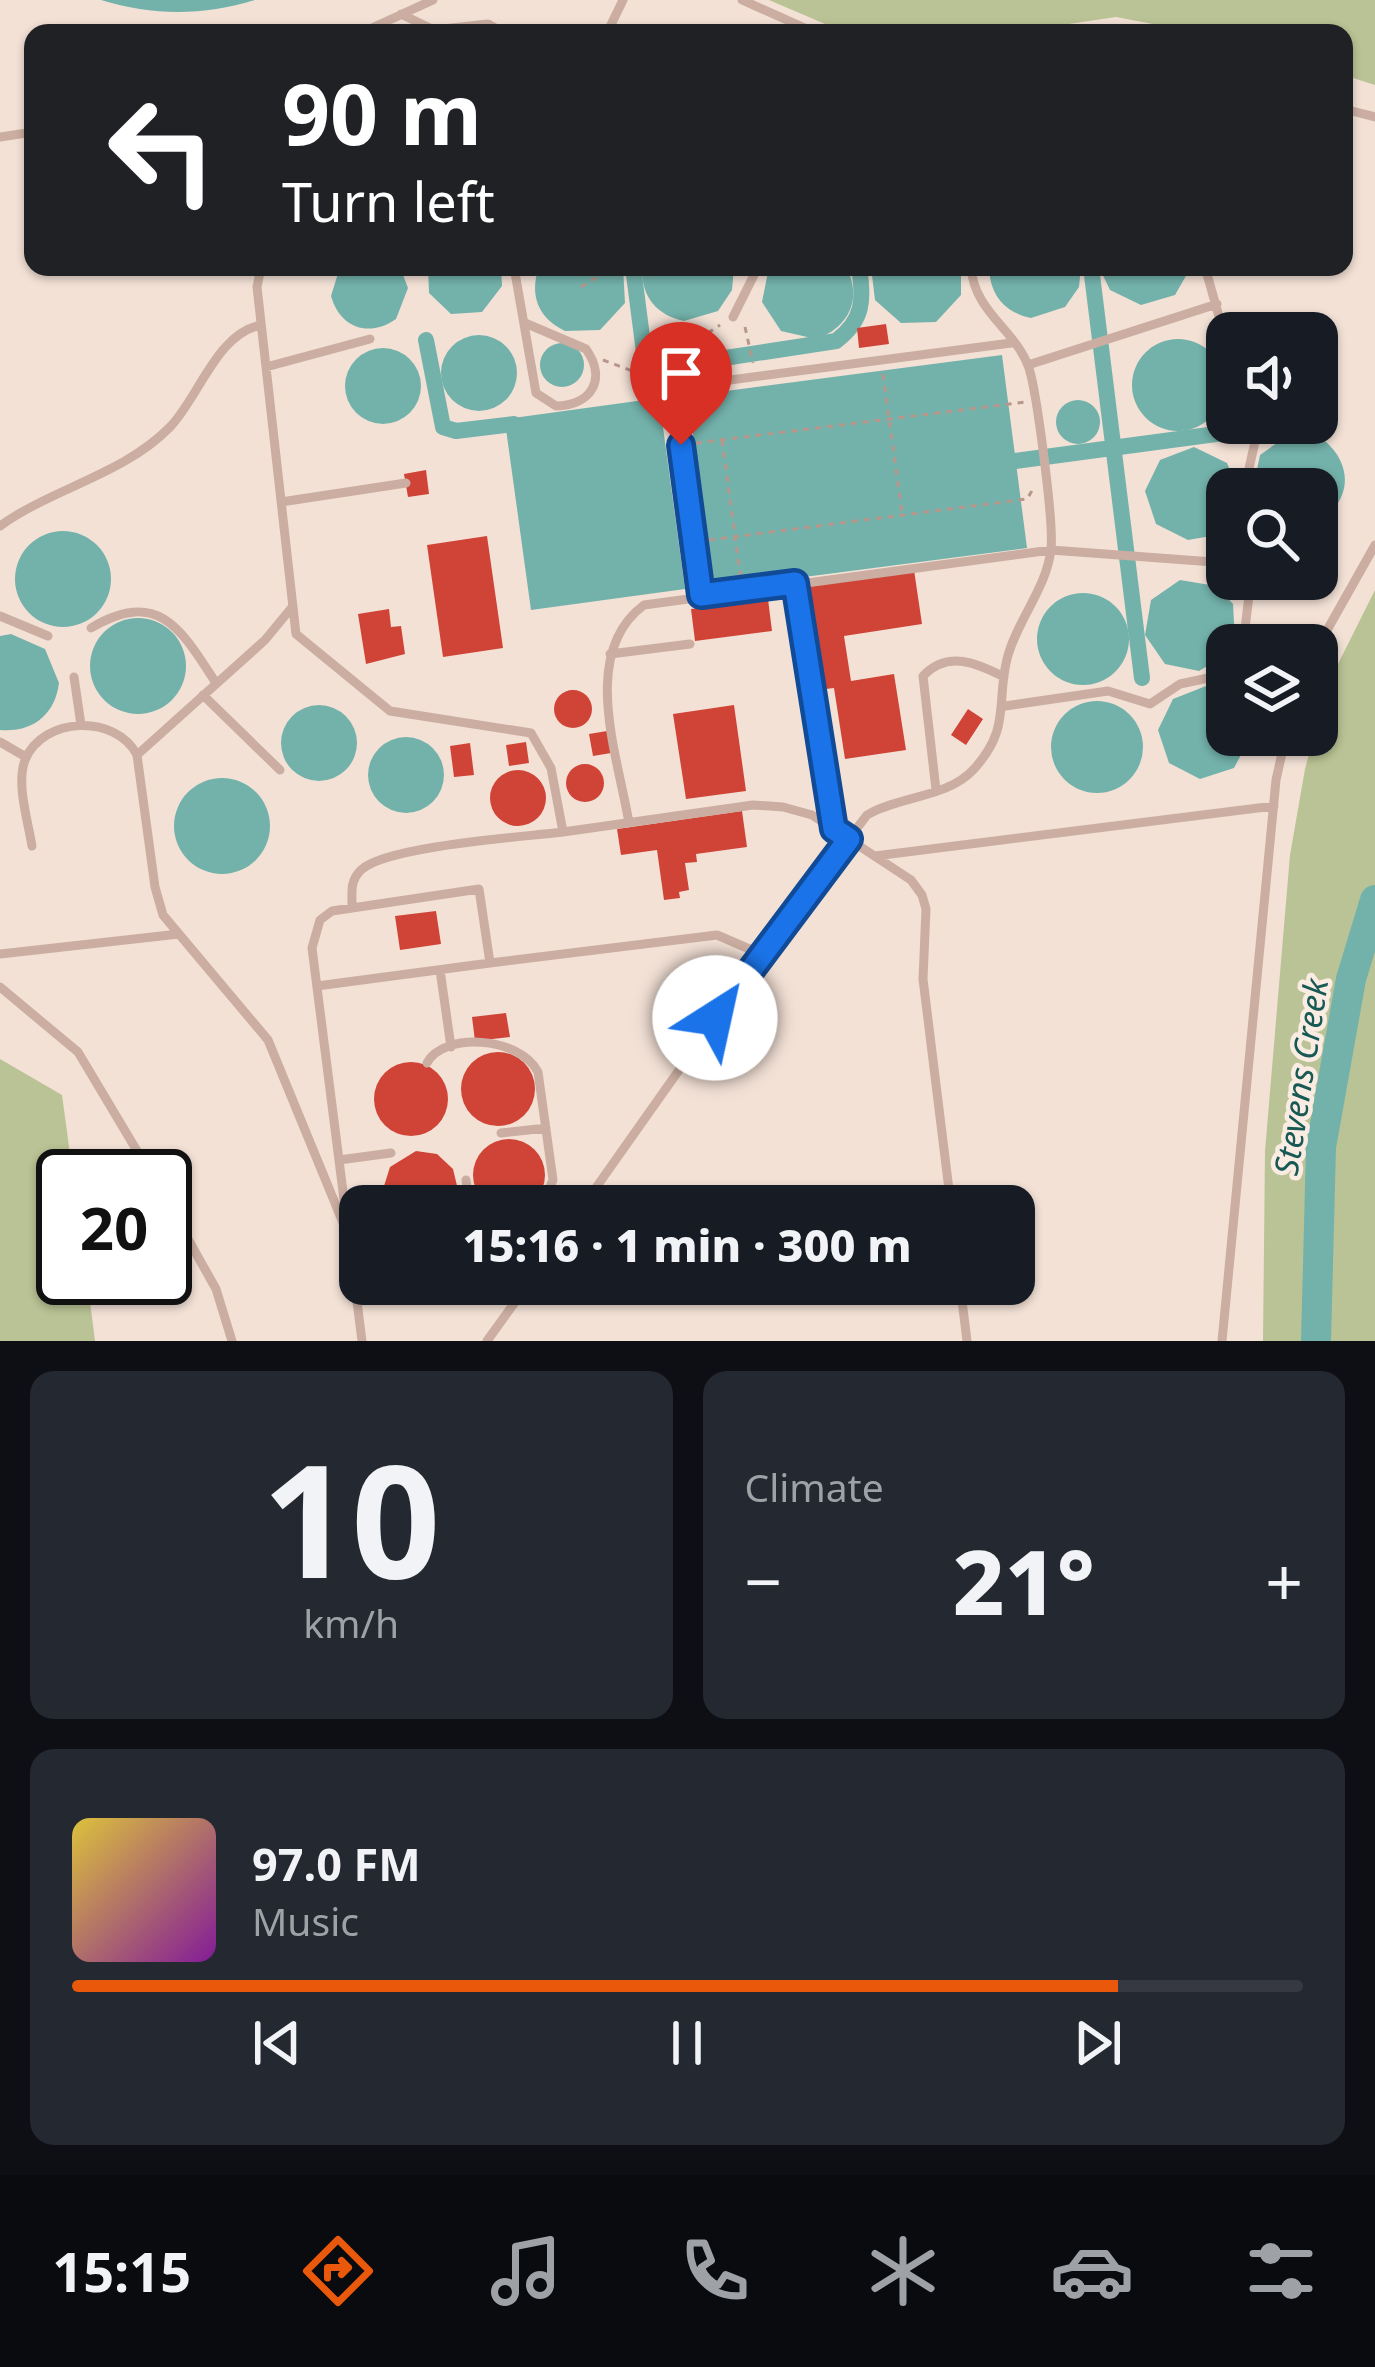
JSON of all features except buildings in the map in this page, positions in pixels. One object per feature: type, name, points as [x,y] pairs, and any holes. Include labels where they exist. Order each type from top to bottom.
[{"type":"lane","points":[[380,24],[433,0]]},
{"type":"lane","points":[[742,0],[795,24]]},
{"type":"lane","points":[[401,14],[422,24]]},
{"type":"lane","points":[[257,276],[293,606],[301,642],[390,711],[531,734],[551,768],[563,832]]},
{"type":"lane","points":[[516,276],[531,378],[544,402],[569,406],[591,394],[597,372],[592,357],[574,340],[525,323]]},
{"type":"lane","points":[[734,315],[754,276]]},
{"type":"lane","points":[[598,1185],[761,954],[867,815],[971,773],[993,745],[1005,706],[1007,655],[1052,550],[1028,365],[980,300],[973,276]]},
{"type":"lane","points":[[1208,276],[1219,312]]},
{"type":"lane","points":[[1028,365],[1217,304]]},
{"type":"lane","points":[[0,526],[150,444],[186,408],[238,333],[261,326]]},
{"type":"lane","points":[[266,367],[370,339]]},
{"type":"lane","points":[[701,595],[676,409],[679,392],[700,384],[1011,343]]},
{"type":"lane","points":[[281,502],[406,484]]},
{"type":"lane","points":[[1330,624],[1375,544]]},
{"type":"lane","points":[[629,823],[608,695],[610,654],[628,617],[644,604],[1052,550],[1206,561]]},
{"type":"lane","points":[[795,583],[834,829]]},
{"type":"lane","points":[[136,755],[265,640],[293,606]]},
{"type":"lane","points":[[91,628],[130,612],[160,616],[181,631],[216,683]]},
{"type":"lane","points":[[3,619],[48,636]]},
{"type":"lane","points":[[610,654],[690,644]]},
{"type":"lane","points":[[936,790],[923,676],[932,665],[961,660],[1004,677]]},
{"type":"lane","points":[[74,677],[81,725]]},
{"type":"lane","points":[[1005,706],[1108,691],[1150,704],[1180,684],[1206,678]]},
{"type":"lane","points":[[203,695],[280,770]]},
{"type":"lane","points":[[32,846],[23,782],[26,757],[55,732],[81,725],[116,733],[136,755],[163,915],[268,1040],[339,1207]]},
{"type":"lane","points":[[0,742],[26,757]]},
{"type":"lane","points":[[1222,1341],[1282,756]]},
{"type":"lane","points":[[352,905],[351,883],[358,872],[390,856],[753,806],[812,815],[911,880],[926,909],[923,979],[948,1185]]},
{"type":"lane","points":[[875,856],[1274,806]]},
{"type":"lane","points":[[343,1185],[317,986],[314,934],[320,920],[352,905],[479,889],[490,963]]},
{"type":"lane","points":[[0,954],[180,934]]},
{"type":"lane","points":[[317,986],[717,935],[761,954]]},
{"type":"lane","points":[[440,970],[451,1047]]},
{"type":"lane","points":[[0,987],[78,1052],[136,1149]]},
{"type":"lane","points":[[427,1063],[434,1052],[451,1047],[491,1042],[521,1051],[538,1072],[551,1185]]},
{"type":"lane","points":[[501,1133],[545,1128]]},
{"type":"lane","points":[[339,1160],[391,1153]]},
{"type":"lane","points":[[466,1180],[467,1185]]},
{"type":"lane","points":[[192,1246],[216,1289],[232,1341]]},
{"type":"lane","points":[[359,1305],[362,1341]]},
{"type":"lane","points":[[488,1341],[513,1305]]},
{"type":"lane","points":[[964,1305],[968,1341]]},
{"type":"path","points":[[581,287],[599,276]]},
{"type":"path","points":[[646,371],[734,315],[748,332],[753,360]]},
{"type":"path","points":[[592,357],[656,376]]},
{"type":"path","points":[[883,371],[902,515]]},
{"type":"path","points":[[694,443],[1034,401]]},
{"type":"path","points":[[722,440],[744,602]]},
{"type":"path","points":[[707,540],[1028,499],[1043,468]]},
{"type":"green space","points":[[769,0],[1375,0],[1375,85],[1353,78],[1353,24],[1153,24],[1116,17],[1068,24],[825,24]]},
{"type":"green space","points":[[1375,590],[1375,1341],[1263,1341],[1265,1151],[1290,855],[1309,756],[1338,756],[1338,664]]},
{"type":"green space","points":[[0,1059],[62,1095],[69,1149],[36,1149],[36,1305],[90,1305],[95,1341],[0,1341]]},
{"type":"water","points":[[101,0],[255,0],[178,12]]},
{"type":"water","points":[[337,276],[403,276],[408,288],[396,319],[376,328],[348,322],[331,296]]},
{"type":"water","points":[[428,276],[501,276],[502,286],[482,312],[451,314],[429,293]]},
{"type":"water","points":[[537,276],[624,276],[625,303],[600,330],[565,331],[542,312],[535,287]]},
{"type":"water","points":[[643,276],[733,276],[732,290],[718,311],[684,321],[652,303]]},
{"type":"water","points":[[767,276],[851,279],[850,310],[837,327],[816,339],[781,331],[762,302]]},
{"type":"water","points":[[872,276],[961,276],[961,295],[936,322],[901,323],[875,300]]},
{"type":"water","points":[[990,276],[1080,276],[1079,287],[1065,307],[1031,318],[1000,301]]},
{"type":"water","points":[[1103,276],[1186,276],[1175,295],[1141,305],[1110,290]]},
{"type":"water","points":[[479,335],[506,346],[517,373],[506,400],[479,411],[452,400],[441,373],[452,346]]},
{"type":"water","points":[[1160,342],[1196,342],[1206,349],[1206,421],[1178,431],[1160,428],[1135,403],[1135,367]]},
{"type":"water","points":[[562,343],[577,350],[584,365],[577,380],[562,387],[547,380],[540,365],[547,350]]},
{"type":"water","points":[[383,348],[410,359],[421,386],[410,413],[383,424],[356,413],[345,386],[356,359]]},
{"type":"water","points":[[1002,355],[1027,548],[713,589],[688,396]]},
{"type":"water","points":[[659,398],[685,589],[531,610],[506,429],[514,427],[513,418]]},
{"type":"water","points":[[1078,400],[1093,407],[1100,422],[1093,437],[1078,444],[1063,437],[1056,422],[1063,407]]},
{"type":"water","points":[[1275,444],[1328,444],[1344,472],[1338,502],[1338,468],[1257,468],[1260,455]]},
{"type":"water","points":[[1194,447],[1227,463],[1229,468],[1206,468],[1206,537],[1188,540],[1156,524],[1145,491],[1160,460]]},
{"type":"water","points":[[63,531],[81,534],[97,545],[108,561],[108,597],[97,613],[81,624],[63,627],[45,624],[29,613],[18,597],[15,579],[18,561],[29,545],[45,534]]},
{"type":"water","points":[[1180,580],[1206,584],[1206,600],[1233,604],[1234,624],[1206,624],[1206,667],[1199,671],[1165,664],[1145,635],[1151,600]]},
{"type":"water","points":[[1083,593],[1101,596],[1116,606],[1126,621],[1126,657],[1116,672],[1101,682],[1083,685],[1065,682],[1050,672],[1040,657],[1037,639],[1040,621],[1050,606],[1065,596]]},
{"type":"water","points":[[138,618],[156,621],[172,632],[183,648],[183,684],[172,700],[156,711],[138,714],[120,711],[104,700],[93,684],[90,666],[93,648],[104,632],[120,621]]},
{"type":"water","points":[[11,634],[45,649],[59,683],[53,704],[40,720],[0,730],[0,636]]},
{"type":"water","points":[[1206,686],[1206,756],[1240,756],[1234,768],[1200,779],[1169,763],[1158,730],[1173,699]]},
{"type":"water","points":[[1097,701],[1115,704],[1130,714],[1140,729],[1140,765],[1130,780],[1115,790],[1097,793],[1079,790],[1064,780],[1054,765],[1051,747],[1054,729],[1064,714],[1079,704]]},
{"type":"water","points":[[319,705],[346,716],[357,743],[346,770],[319,781],[292,770],[281,743],[292,716]]},
{"type":"water","points":[[406,737],[433,748],[444,775],[433,802],[406,813],[379,802],[368,775],[379,748]]},
{"type":"water","points":[[222,778],[240,781],[256,792],[267,808],[267,844],[256,860],[240,871],[222,874],[204,871],[188,860],[177,844],[174,826],[177,808],[188,792],[204,781]]},
{"type":"waterway","points":[[634,276],[650,399]]},
{"type":"waterway","points":[[647,375],[659,368],[836,341],[857,317],[860,276]]},
{"type":"waterway","points":[[1092,276],[1142,678]]},
{"type":"waterway","points":[[426,340],[443,427],[456,431],[514,424]]},
{"type":"waterway","points":[[1015,461],[1206,435]]},
{"type":"waterway","name":"Stevens Creek","points":[[1316,1341],[1321,1147],[1351,979],[1375,900]]},
{"type":"route","points":[[681,445],[701,595],[795,583],[834,829],[849,839],[715,1018]]}]
